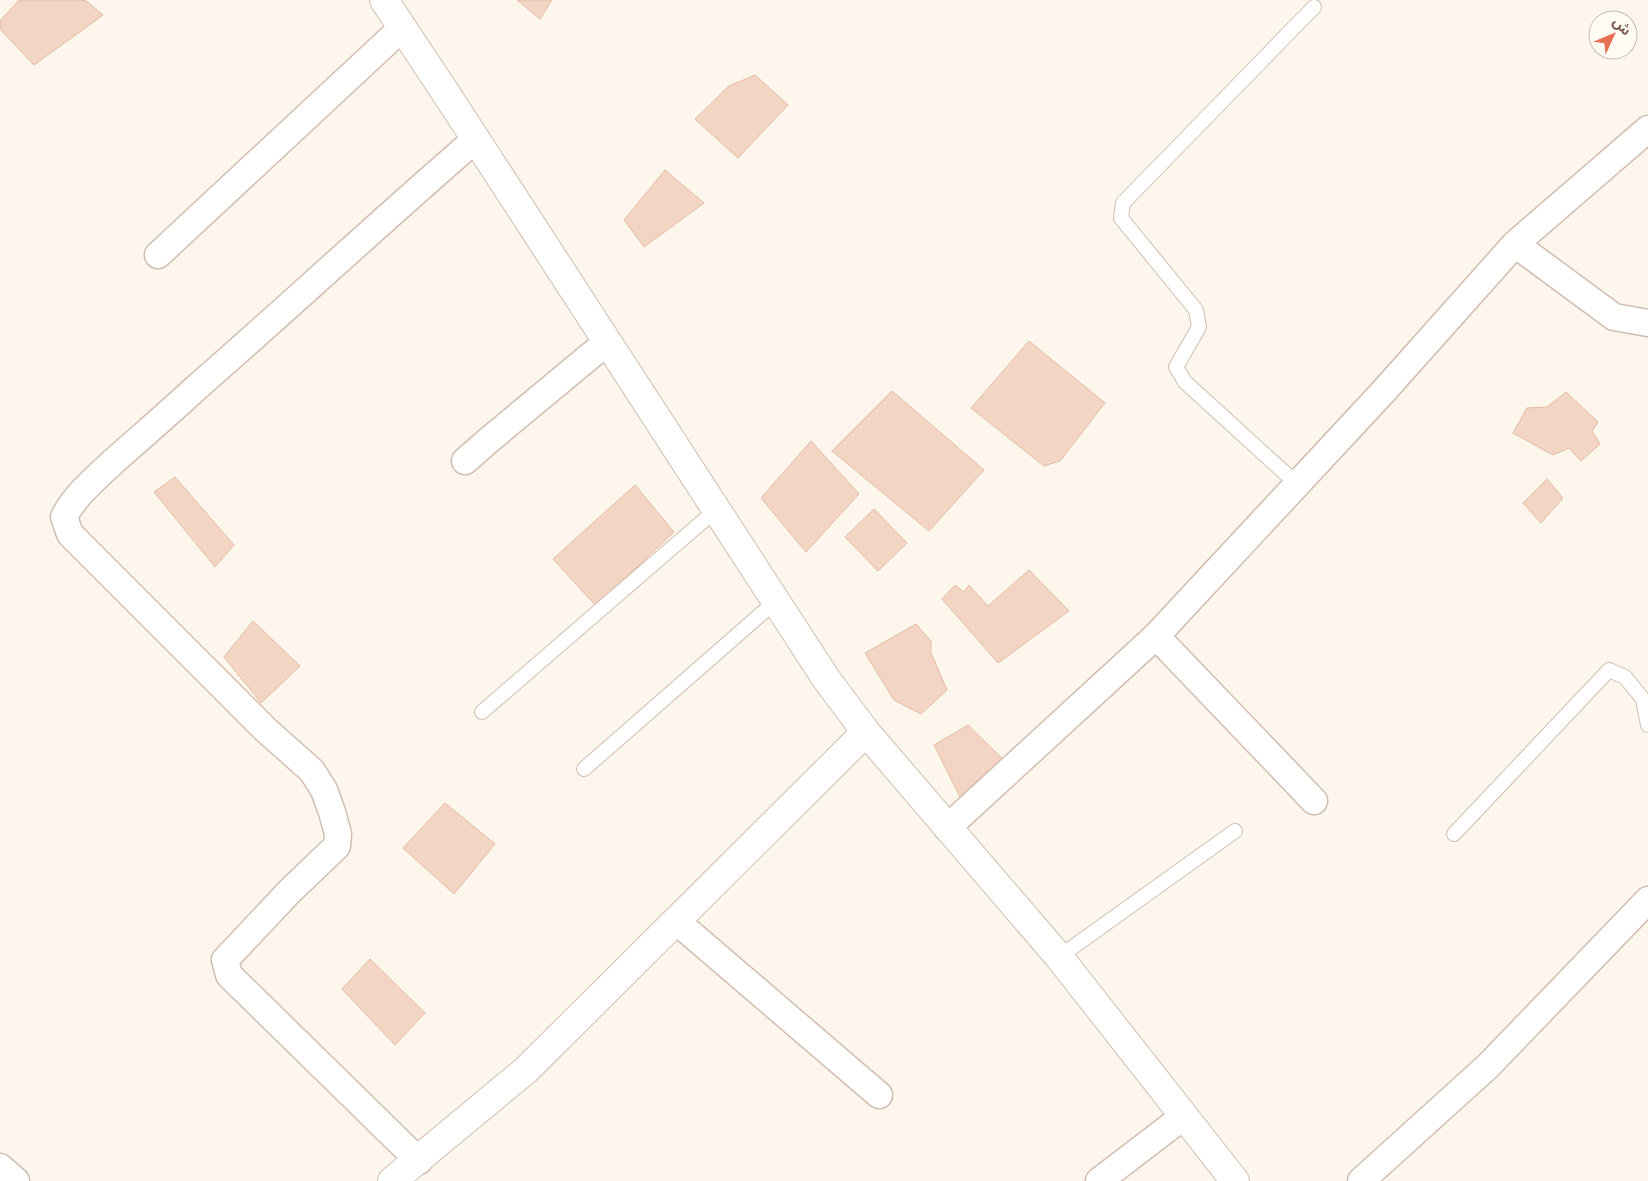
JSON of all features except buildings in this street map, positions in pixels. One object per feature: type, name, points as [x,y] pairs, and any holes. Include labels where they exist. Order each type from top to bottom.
[{"type":"street","points":[[384,0],[827,680],[866,732],[1059,957],[1235,1181]]},
{"type":"street","points":[[158,255],[402,28]]},
{"type":"street","points":[[947,828],[1156,636],[1383,392],[1515,244],[1648,129]]},
{"type":"street","points":[[419,1161],[229,975],[225,960],[289,892],[336,846],[338,834],[324,790],[312,771],[266,730],[70,534],[64,517],[70,505],[126,450],[255,337],[392,211],[476,139]]},
{"type":"street","points":[[1515,244],[1614,317],[1648,323]]},
{"type":"street","points":[[465,462],[607,342]]},
{"type":"street","points":[[1156,636],[1314,801]]},
{"type":"street","points":[[392,1181],[419,1161],[526,1070],[866,732]]},
{"type":"street","points":[[1361,1181],[1488,1066],[1648,900]]},
{"type":"street","points":[[676,921],[879,1095]]},
{"type":"street","points":[[1099,1181],[1184,1116]]},
{"type":"street","points":[[0,1167],[16,1181]]},
{"type":"lane","points":[[1297,484],[1185,382],[1176,367],[1199,327],[1196,310],[1121,218],[1122,203],[1314,6]]},
{"type":"lane","points":[[482,712],[717,509]]},
{"type":"lane","points":[[584,769],[776,601]]},
{"type":"lane","points":[[1454,834],[1609,670],[1625,677],[1643,699],[1648,725]]},
{"type":"lane","points":[[1059,957],[1236,831]]}]
